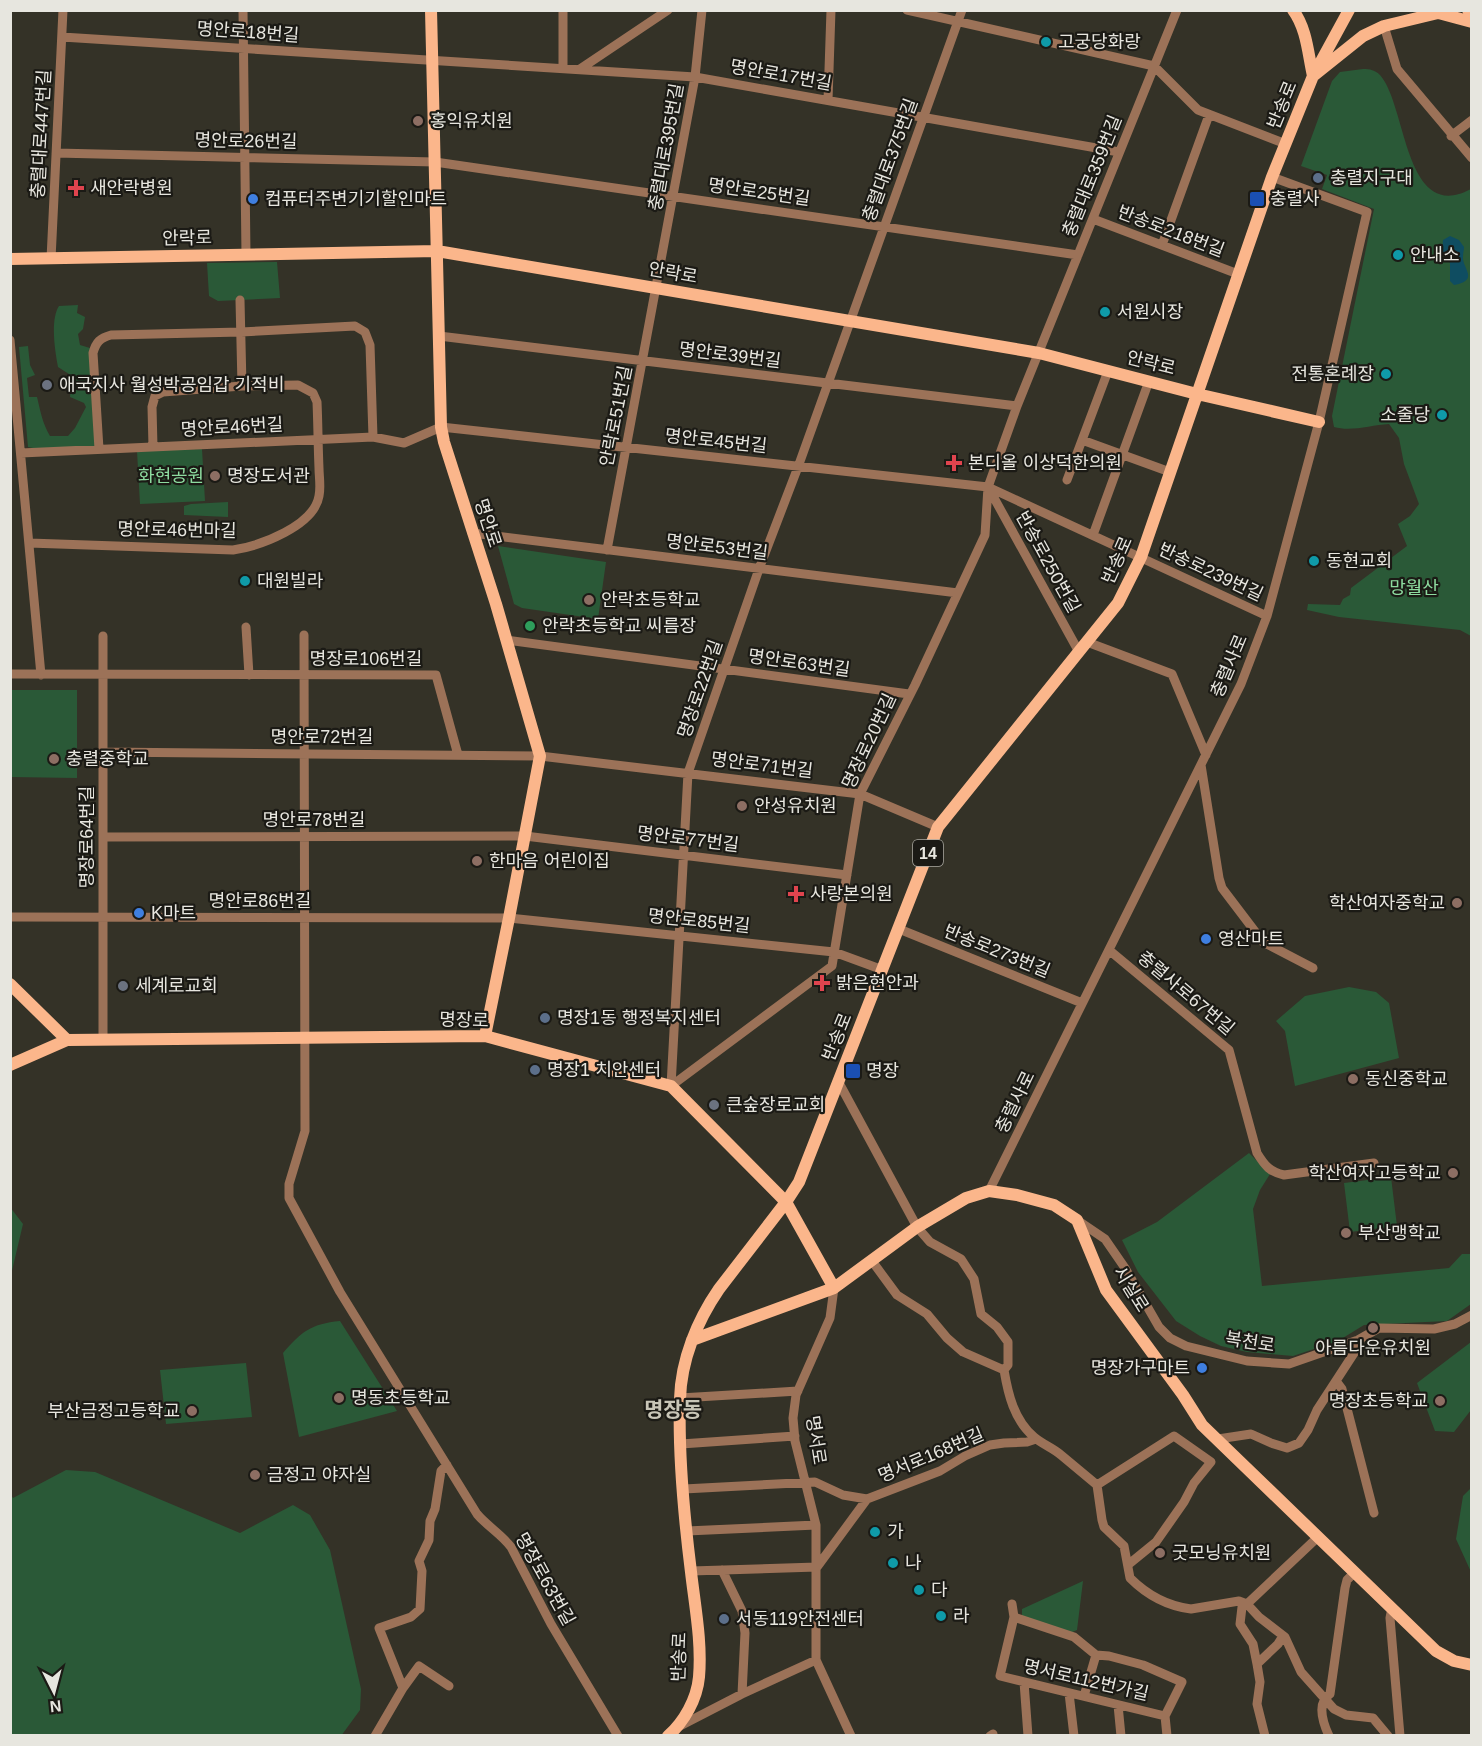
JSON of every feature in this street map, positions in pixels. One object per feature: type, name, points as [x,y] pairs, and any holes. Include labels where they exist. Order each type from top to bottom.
[{"type":"main road","name":"명안로","points":[[431,10],[441,427],[540,756],[484,1036]]},
{"type":"main road","points":[[1293,10],[1299,18],[1305,36],[1313,76],[1357,40],[1384,26],[1433,11],[1472,22]]},
{"type":"main road","name":"반송로","points":[[673,1732],[692,1703],[699,1678],[699,1636],[687,1531],[680,1398],[683,1371],[692,1340],[714,1296],[799,1182],[938,827],[1118,603],[1141,557],[1272,177],[1313,76],[1349,10]]},
{"type":"main road","name":"안락로","points":[[10,260],[437,251],[1039,353],[1197,394],[1319,422]]},
{"type":"main road","points":[[10,984],[67,1040],[10,1065]]},
{"type":"main road","name":"명장로","points":[[67,1040],[484,1036],[670,1086],[786,1202],[834,1288]]},
{"type":"main road","points":[[692,1340],[834,1288],[917,1227],[966,1198],[989,1191],[1017,1195],[1054,1205],[1077,1220]]},
{"type":"main road","name":"시실로","points":[[1077,1220],[1106,1290],[1183,1395],[1202,1425],[1442,1655],[1472,1665]]},
{"type":"street","name":"충렬대로447번길","points":[[51,259],[63,10]]},
{"type":"street","points":[[243,10],[246,255]]},
{"type":"street","points":[[563,10],[563,68]]},
{"type":"street","points":[[580,69],[668,10]]},
{"type":"street","name":"충렬대로395번길","points":[[657,288],[695,77],[702,10]]},
{"type":"street","points":[[828,100],[831,10]]},
{"type":"street","points":[[907,10],[1154,66],[1198,110],[1286,144]]},
{"type":"street","name":"충렬대로375번길","points":[[850,321],[962,10]]},
{"type":"street","name":"충렬대로359번길","points":[[1039,353],[1177,10]]},
{"type":"street","points":[[1384,26],[1397,69],[1451,136],[1457,139],[1472,158]]},
{"type":"street","name":"명안로18번길","points":[[62,37],[432,60]]},
{"type":"street","name":"명안로17번길","points":[[432,60],[695,77],[1119,152]]},
{"type":"street","points":[[1162,245],[1209,115]]},
{"type":"street","points":[[1451,136],[1472,120]]},
{"type":"street","name":"명안로26번길","points":[[56,153],[435,162]]},
{"type":"street","name":"명안로25번길","points":[[435,162],[1078,255]]},
{"type":"street","name":"충렬사로","points":[[989,1191],[1241,684],[1267,616],[1319,422],[1367,212],[1272,177]]},
{"type":"street","name":"반송로218번길","points":[[1093,219],[1238,274]]},
{"type":"street","name":"안락로51번길","points":[[607,550],[657,288]]},
{"type":"street","points":[[153,447],[152,407],[155,396],[170,390],[242,386],[240,300]]},
{"type":"street","name":"명장로22번길","points":[[670,1086],[688,773],[759,568],[850,321]]},
{"type":"street","points":[[99,449],[93,353],[96,344],[111,334],[241,332],[355,326],[365,332],[370,345],[373,437]]},
{"type":"street","name":"명안로39번길","points":[[439,336],[1017,406]]},
{"type":"street","points":[[10,339],[41,675]]},
{"type":"street","name":"명장로20번길","points":[[670,1086],[832,966],[860,794],[984,535],[988,487],[1039,353]]},
{"type":"street","points":[[1067,480],[1108,371]]},
{"type":"street","points":[[1092,535],[1149,381]]},
{"type":"street","name":"명안로46번마길","points":[[29,543],[233,550],[246,548],[272,538],[301,523],[314,511],[320,496],[317,402],[308,388],[298,385],[242,386]]},
{"type":"street","name":"명안로46번길","points":[[21,453],[373,437],[404,443],[441,427]]},
{"type":"street","name":"명안로45번길","points":[[441,427],[988,487],[1092,535]]},
{"type":"street","points":[[1082,440],[1170,472]]},
{"type":"street","name":"반송로250번길","points":[[988,487],[1079,652]]},
{"type":"street","name":"명안로53번길","points":[[472,533],[958,593]]},
{"type":"street","name":"반송로239번길","points":[[1092,535],[1267,616]]},
{"type":"street","points":[[246,627],[249,675]]},
{"type":"street","name":"명장로63번길","points":[[303,635],[305,1131],[289,1184],[289,1198],[340,1292],[477,1514],[511,1547],[551,1624],[618,1736]]},
{"type":"street","name":"명장로64번길","points":[[103,636],[103,1039]]},
{"type":"street","name":"명안로63번길","points":[[506,640],[909,694]]},
{"type":"street","points":[[1087,642],[1172,674],[1206,755]]},
{"type":"street","name":"명장로106번길","points":[[10,674],[436,675],[458,755]]},
{"type":"street","name":"명안로72번길","points":[[104,752],[540,756]]},
{"type":"street","name":"명안로71번길","points":[[540,756],[860,794],[938,827]]},
{"type":"street","points":[[1201,765],[1222,888],[1263,942],[1312,968]]},
{"type":"street","name":"명안로78번길","points":[[104,837],[525,836]]},
{"type":"street","name":"명안로77번길","points":[[525,836],[846,875]]},
{"type":"street","name":"명안로86번길","points":[[10,917],[509,918]]},
{"type":"street","name":"명안로85번길","points":[[509,918],[834,952],[883,970]]},
{"type":"street","name":"반송로273번길","points":[[899,929],[1082,1003]]},
{"type":"street","name":"충렬사로67번길","points":[[1109,950],[1229,1050],[1257,1154],[1265,1167],[1274,1173],[1284,1175],[1374,1163]]},
{"type":"street","name":"반송로","points":[[838,1081],[917,1227],[930,1242],[961,1259],[974,1279],[981,1314],[997,1326],[1008,1342],[1008,1365],[1004,1370]]},
{"type":"street","name":"복천로","points":[[1077,1220],[1105,1239],[1125,1268],[1159,1327],[1170,1338],[1186,1346],[1247,1361],[1289,1364],[1355,1341],[1379,1328],[1434,1329],[1455,1324],[1472,1315]]},
{"type":"street","points":[[872,1261],[897,1295],[927,1314],[947,1338],[963,1352],[1004,1370],[1012,1405],[1022,1423],[1036,1439],[1059,1453],[1097,1485],[1104,1527],[1124,1546],[1130,1578],[1133,1581],[1155,1599],[1191,1609],[1239,1601],[1247,1604],[1289,1643],[1301,1672],[1339,1713],[1373,1718],[1388,1736]]},
{"type":"street","name":"명서로","points":[[834,1288],[830,1318],[798,1391],[793,1418],[795,1436],[816,1525],[816,1660],[851,1736]]},
{"type":"street","points":[[1218,1439],[1251,1434],[1287,1448],[1299,1443],[1317,1410],[1358,1347],[1355,1341]]},
{"type":"street","points":[[1336,1381],[1342,1389],[1374,1513]]},
{"type":"street","points":[[680,1398],[798,1391]]},
{"type":"street","points":[[681,1444],[795,1436]]},
{"type":"street","points":[[1097,1485],[1174,1436],[1211,1462],[1194,1483],[1184,1502],[1156,1542],[1129,1564]]},
{"type":"street","name":"명서로168번길","points":[[806,1482],[823,1484],[843,1495],[867,1499],[940,1471],[990,1445],[1027,1442],[1036,1439]]},
{"type":"street","points":[[403,1688],[379,1628],[411,1617],[420,1609],[422,1571],[419,1562],[429,1540],[430,1521],[435,1509],[441,1471],[447,1465]]},
{"type":"street","points":[[684,1489],[806,1482]]},
{"type":"street","points":[[691,1570],[817,1568],[867,1499]]},
{"type":"street","points":[[687,1531],[816,1525]]},
{"type":"street","points":[[1265,1736],[1257,1704],[1260,1682],[1253,1644],[1240,1624],[1242,1607],[1318,1537]]},
{"type":"street","points":[[722,1570],[742,1611],[745,1633],[742,1694]]},
{"type":"street","points":[[1329,1736],[1323,1724],[1322,1706],[1325,1697],[1330,1694],[1345,1588],[1347,1580],[1355,1572]]},
{"type":"street","points":[[1012,1604],[1014,1617],[1074,1637],[1096,1655],[1143,1665],[1182,1682],[1165,1716],[1167,1736]]},
{"type":"street","points":[[1392,1608],[1390,1618],[1400,1736]]},
{"type":"street","name":"명서로112번가길","points":[[1014,1617],[1000,1676],[1165,1716]]},
{"type":"street","points":[[1257,1664],[1283,1636]]},
{"type":"street","points":[[1084,1696],[1096,1655]]},
{"type":"street","points":[[673,1732],[742,1694],[816,1660]]},
{"type":"street","points":[[375,1736],[403,1688],[419,1666],[450,1686]]},
{"type":"street","points":[[1024,1682],[1028,1736]]},
{"type":"street","points":[[1069,1693],[1074,1736]]},
{"type":"street","points":[[1118,1705],[1121,1736]]},
{"type":"green space","name":"충렬사","points":[[1363,69],[1378,73],[1389,90],[1410,157],[1420,177],[1432,191],[1449,196],[1471,189],[1471,636],[1460,630],[1339,617],[1307,610],[1308,604],[1340,605],[1343,599],[1350,595],[1351,588],[1407,546],[1398,524],[1410,516],[1419,504],[1404,464],[1399,438],[1389,424],[1354,429],[1341,428],[1334,427],[1332,416],[1374,209],[1322,189],[1327,175],[1301,166],[1332,81],[1340,72]]},
{"type":"green space","points":[[277,262],[280,298],[218,301],[209,296],[207,263]]},
{"type":"green space","points":[[78,305],[77,313],[85,317],[83,329],[78,334],[80,345],[90,348],[98,447],[38,449],[28,447],[19,347],[28,346],[30,365],[35,375],[27,378],[29,397],[37,397],[43,422],[50,436],[68,436],[86,407],[84,403],[70,397],[72,376],[58,367],[54,327],[59,306]]},
{"type":"green space","name":"화현공원","points":[[202,449],[205,501],[140,504],[137,451]]},
{"type":"green space","points":[[228,502],[228,517],[184,515],[184,506]]},
{"type":"green space","points":[[498,546],[606,562],[598,619],[522,608],[514,604]]},
{"type":"green space","points":[[11,690],[77,690],[77,778],[11,777]]},
{"type":"green space","points":[[1349,987],[1376,992],[1389,1003],[1399,1058],[1295,1086],[1285,1031],[1276,1021],[1305,996]]},
{"type":"green space","points":[[1249,1153],[1270,1174],[1260,1190],[1253,1209],[1262,1286],[1449,1268],[1462,1254],[1471,1254],[1471,1304],[1447,1321],[1364,1325],[1338,1341],[1293,1356],[1247,1352],[1221,1346],[1176,1321],[1138,1272],[1122,1240],[1157,1222]]},
{"type":"green space","points":[[1391,1177],[1397,1226],[1350,1232],[1344,1183]]},
{"type":"green space","points":[[10,1207],[23,1224],[11,1275],[10,1275]]},
{"type":"green space","points":[[340,1321],[397,1411],[299,1437],[283,1353],[308,1330],[322,1324]]},
{"type":"green space","points":[[1471,1342],[1471,1410],[1454,1432],[1435,1431],[1417,1383]]},
{"type":"green space","points":[[246,1363],[252,1417],[166,1424],[160,1370]]},
{"type":"green space","points":[[66,1470],[95,1472],[240,1533],[293,1505],[310,1515],[330,1550],[361,1689],[360,1710],[341,1736],[11,1735],[11,1495],[13,1498]]},
{"type":"green space","points":[[1471,1488],[1471,1572],[1456,1539],[1463,1496]]},
{"type":"green space","points":[[1083,1581],[1077,1630],[1070,1633],[1022,1616],[1022,1609]]},
{"type":"water","points":[[1450,236],[1459,240],[1464,247],[1463,261],[1468,273],[1466,280],[1454,285],[1450,281],[1450,263],[1442,252],[1443,240]]},
{"type":"place","name":"고궁당화랑","points":[[1046,42]]},
{"type":"place","name":"홍익유치원","points":[[418,121]]},
{"type":"place","name":"충렬지구대","points":[[1318,178]]},
{"type":"place","name":"새안락병원","points":[[76,188]]},
{"type":"place","name":"컴퓨터주변기기할인마트","points":[[253,199]]},
{"type":"place","name":"충렬사","points":[[1257,199]]},
{"type":"place","name":"안내소","points":[[1398,255]]},
{"type":"place","name":"서원시장","points":[[1105,312]]},
{"type":"place","name":"전통혼례장","points":[[1386,374]]},
{"type":"place","name":"애국지사 월성박공임갑 기적비","points":[[47,385]]},
{"type":"place","name":"소줄당","points":[[1442,415]]},
{"type":"place","name":"본디올 이상덕한의원","points":[[954,463]]},
{"type":"place","name":"명장도서관","points":[[215,476]]},
{"type":"place","name":"동현교회","points":[[1314,561]]},
{"type":"place","name":"대원빌라","points":[[245,581]]},
{"type":"place","name":"안락초등학교","points":[[589,600]]},
{"type":"place","name":"안락초등학교 씨름장","points":[[530,626]]},
{"type":"place","name":"충렬중학교","points":[[54,759]]},
{"type":"place","name":"안성유치원","points":[[742,806]]},
{"type":"place","name":"한마음 어린이집","points":[[477,861]]},
{"type":"place","name":"사랑본의원","points":[[796,894]]},
{"type":"place","name":"학산여자중학교","points":[[1457,903]]},
{"type":"place","name":"K마트","points":[[139,913]]},
{"type":"place","name":"영산마트","points":[[1206,939]]},
{"type":"place","name":"밝은현안과","points":[[822,983]]},
{"type":"place","name":"세계로교회","points":[[123,986]]},
{"type":"place","name":"명장1동 행정복지센터","points":[[545,1018]]},
{"type":"place","name":"명장1 치안센터","points":[[535,1070]]},
{"type":"place","name":"명장","points":[[853,1071]]},
{"type":"place","name":"동신중학교","points":[[1353,1079]]},
{"type":"place","name":"큰숲장로교회","points":[[714,1105]]},
{"type":"place","name":"학산여자고등학교","points":[[1453,1173]]},
{"type":"place","name":"부산맹학교","points":[[1346,1233]]},
{"type":"place","name":"아름다운유치원","points":[[1373,1328]]},
{"type":"place","name":"명장가구마트","points":[[1202,1368]]},
{"type":"place","name":"명동초등학교","points":[[339,1398]]},
{"type":"place","name":"명장초등학교","points":[[1440,1401]]},
{"type":"place","name":"부산금정고등학교","points":[[192,1411]]},
{"type":"place","name":"금정고 야자실","points":[[255,1475]]},
{"type":"place","name":"가","points":[[875,1532]]},
{"type":"place","name":"굿모닝유치원","points":[[1160,1553]]},
{"type":"place","name":"나","points":[[893,1563]]},
{"type":"place","name":"다","points":[[919,1590]]},
{"type":"place","name":"라","points":[[941,1616]]},
{"type":"place","name":"서동119안전센터","points":[[724,1619]]},
{"type":"district","name":"명장동","points":[[673,1409]]},
{"type":"park label","name":"망월산","points":[[1414,588]]}]
